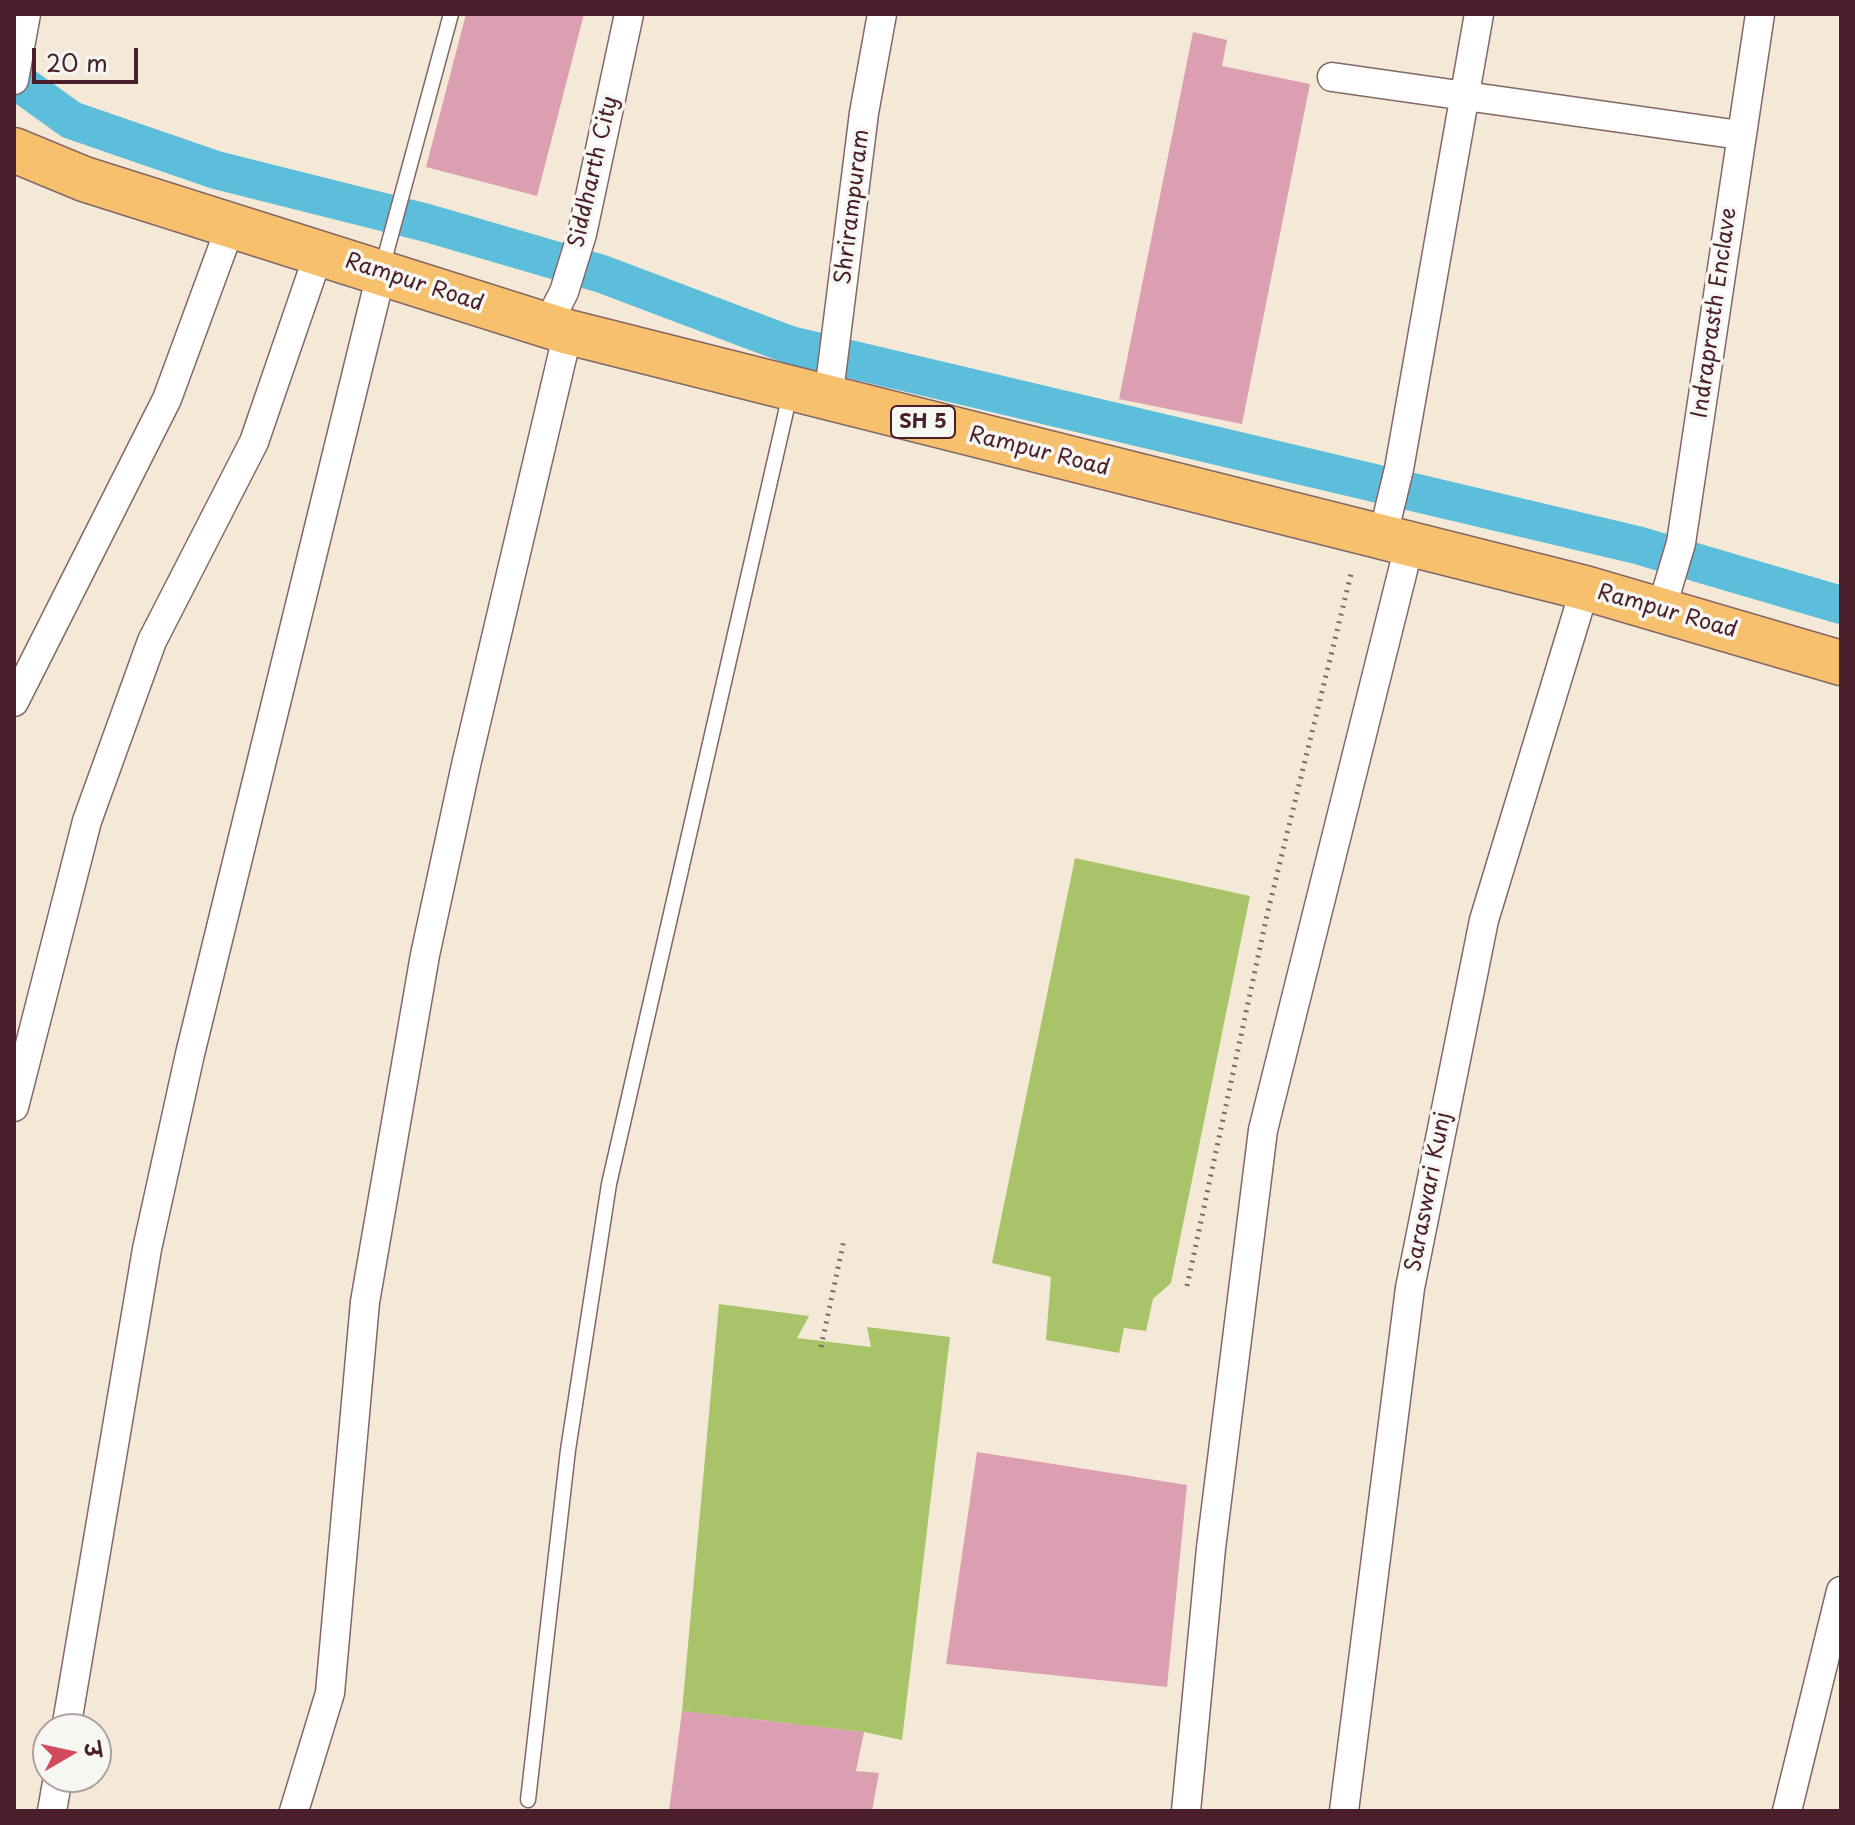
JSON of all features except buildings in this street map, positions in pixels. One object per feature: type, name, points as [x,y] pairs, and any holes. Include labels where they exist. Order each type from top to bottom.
[{"type":"main road","name":"Rampur Road","points":[[14,150],[84,179],[319,253],[386,253],[560,317],[817,386],[1386,529],[1585,588],[1667,590],[1841,663]]},
{"type":"street","points":[[15,74],[26,14]]},
{"type":"street","name":"Siddharth City","points":[[294,1811],[330,1693],[365,1302],[425,955],[560,317],[582,234],[629,14]]},
{"type":"street","name":"Shrirampuram","points":[[817,386],[838,341],[864,113],[882,14]]},
{"type":"street","points":[[1186,1811],[1211,1548],[1263,1130],[1399,469],[1479,14]]},
{"type":"street","name":"Indraprasth Enclave","points":[[1667,590],[1681,543],[1760,14]]},
{"type":"street","points":[[1332,77],[1740,135]]},
{"type":"street","points":[[14,702],[167,399],[231,225]]},
{"type":"street","points":[[14,1107],[92,807],[152,641],[254,442],[319,253]]},
{"type":"street","points":[[69,1713],[147,1249],[193,1039],[386,253]]},
{"type":"street","name":"Saraswari Kunj","points":[[1344,1811],[1410,1288],[1484,920],[1585,588]]},
{"type":"street","points":[[1787,1811],[1841,1591]]},
{"type":"lane","points":[[386,253],[451,14]]},
{"type":"lane","points":[[528,1800],[568,1450],[609,1184],[817,386]]},
{"type":"path","points":[[1187,1286],[1267,915],[1386,529]]},
{"type":"path","points":[[821,1347],[844,1240]]},
{"type":"green space","points":[[1075,858],[1250,896],[1171,1283],[1153,1299],[1146,1331],[1124,1328],[1119,1353],[1046,1340],[1051,1277],[992,1263]]},
{"type":"green space","points":[[719,1304],[809,1316],[797,1338],[871,1347],[867,1327],[950,1337],[902,1740],[864,1732],[682,1711]]},
{"type":"waterway","points":[[14,79],[71,120],[216,170],[427,223],[602,274],[790,345],[1637,545],[1841,605]]}]
